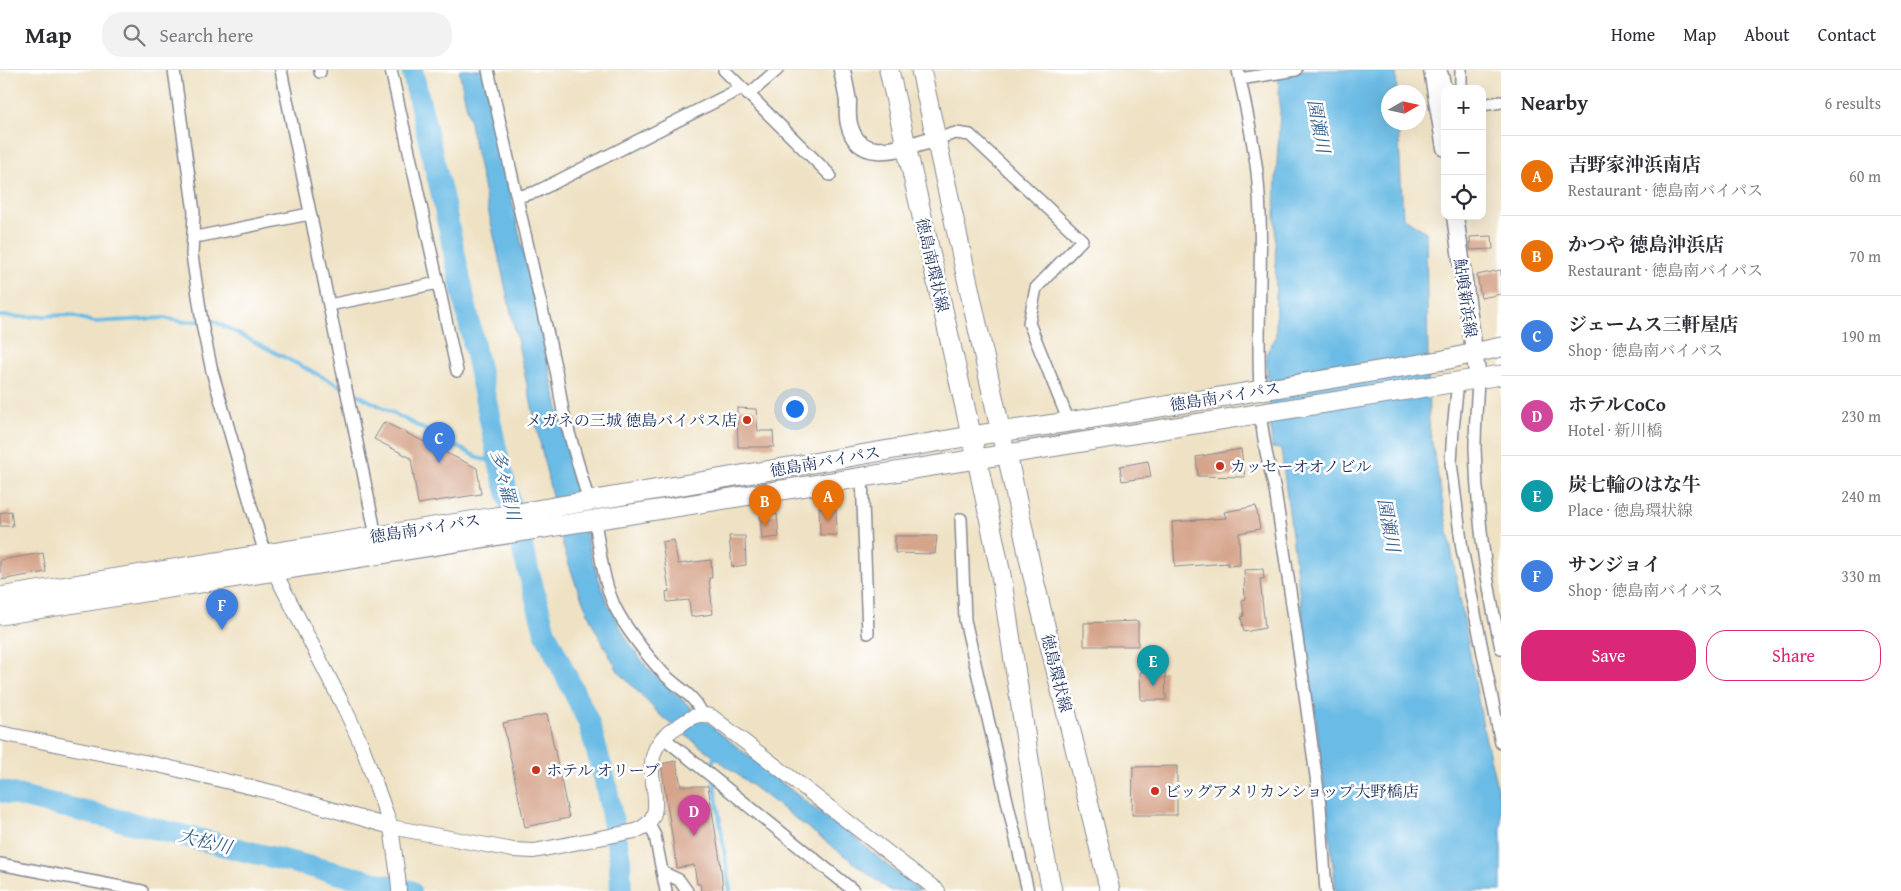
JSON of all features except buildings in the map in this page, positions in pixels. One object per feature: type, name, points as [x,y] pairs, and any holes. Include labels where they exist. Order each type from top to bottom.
[{"type":"main road","points":[[842,70],[848,100],[849,124],[854,137],[862,146],[879,152],[935,139]]},
{"type":"main road","name":"徳島南環状線","points":[[889,70],[977,459]]},
{"type":"main road","name":"徳島南環状線","points":[[921,70],[1006,454]]},
{"type":"main road","points":[[1432,70],[1442,130]]},
{"type":"main road","name":"鮎喰新浜線","points":[[1456,220],[1478,379]]},
{"type":"main road","name":"徳島南バイパス","points":[[0,615],[273,571],[492,527],[589,511],[971,436],[1069,422],[1444,360],[1501,347]]},
{"type":"main road","name":"徳島南バイパス","points":[[589,511],[862,476],[977,459],[1501,375]]},
{"type":"main road","name":"徳島環状線","points":[[1006,454],[1032,572],[1110,891]]},
{"type":"main road","points":[[977,459],[1001,575],[1040,832],[1052,891]]},
{"type":"main road","name":"徳島南バイパス","points":[[0,597],[376,536],[492,527]]},
{"type":"street","points":[[174,70],[194,212],[192,256],[203,329],[212,370],[265,554],[355,728],[392,832],[399,891]]},
{"type":"street","points":[[281,70],[376,536]]},
{"type":"street","points":[[391,70],[457,371]]},
{"type":"street","points":[[488,70],[557,375],[563,412],[614,605],[637,641],[658,667],[699,706],[698,714]]},
{"type":"street","points":[[724,70],[830,175]]},
{"type":"street","points":[[517,197],[536,192],[745,91],[777,70]]},
{"type":"street","points":[[1263,390],[1259,366],[1261,252],[1257,171],[1239,74],[1252,77],[1296,70]]},
{"type":"street","points":[[1441,70],[1445,85]]},
{"type":"street","points":[[1461,70],[1461,85]]},
{"type":"street","points":[[1486,104],[1501,102]]},
{"type":"street","points":[[935,139],[956,133],[970,135],[1082,240],[1036,288],[1029,323],[1069,422]]},
{"type":"street","points":[[193,236],[309,214]]},
{"type":"street","points":[[329,305],[438,283]]},
{"type":"street","points":[[1478,379],[1475,445],[1477,489],[1494,619],[1501,648]]},
{"type":"street","points":[[1451,383],[1451,464],[1462,549],[1501,743]]},
{"type":"street","points":[[1263,414],[1266,452],[1275,490],[1320,806],[1326,891]]},
{"type":"street","points":[[862,476],[868,633]]},
{"type":"street","points":[[961,520],[966,620],[1028,891]]},
{"type":"street","points":[[0,733],[154,764],[266,790],[392,832],[513,850],[534,851],[635,831],[649,824],[654,816],[656,804],[651,773],[653,755],[656,748],[667,735],[698,714],[711,716],[938,891]]},
{"type":"street","points":[[667,735],[853,890]]},
{"type":"street","points":[[649,824],[655,836],[666,891]]},
{"type":"street","points":[[0,864],[142,891]]},
{"type":"street","points":[[662,872],[679,880],[687,891]]},
{"type":"water","points":[[459,70],[483,70],[591,557],[607,602],[628,642],[648,669],[716,730],[831,822],[846,830],[920,891],[891,891],[663,718],[618,671],[594,627],[576,585],[563,546]]},
{"type":"water","name":"園瀬川","points":[[1278,70],[1399,70],[1396,74],[1397,85],[1381,85],[1381,130],[1398,130],[1403,217],[1426,232],[1429,426],[1484,732],[1501,804],[1501,891],[1336,891],[1281,449],[1272,448],[1266,354],[1276,337],[1275,199],[1280,111]]},
{"type":"waterway","name":"多々羅川","points":[[412,70],[441,191],[499,462],[545,632],[589,723],[605,780],[620,859],[621,891]]},
{"type":"waterway","points":[[0,316],[69,315],[94,322],[164,318],[184,322],[212,320],[342,387]]},
{"type":"waterway","points":[[349,390],[481,459],[499,462]]},
{"type":"waterway","points":[[713,774],[712,764],[716,752]]},
{"type":"waterway","points":[[714,781],[730,891]]},
{"type":"waterway","name":"大松川","points":[[0,791],[410,891]]},
{"type":"place","name":"メガネの三城 徳島バイパス店","points":[[747,420]]},
{"type":"place","name":"ジェームス三軒屋店","points":[[439,463]]},
{"type":"place","name":"カッセーオオノビル","points":[[1220,466]]},
{"type":"place","name":"吉野家沖浜南店","points":[[828,521]]},
{"type":"place","name":"かつや 徳島沖浜店","points":[[765,526]]},
{"type":"place","name":"サンジョイ","points":[[222,630]]},
{"type":"place","name":"炭七輪のはな牛","points":[[1153,686]]},
{"type":"place","name":"ホテル オリーブ","points":[[536,770]]},
{"type":"place","name":"ビッグアメリカンショップ大野橋店","points":[[1155,791]]},
{"type":"place","name":"ホテルCoCo","points":[[694,836]]}]
